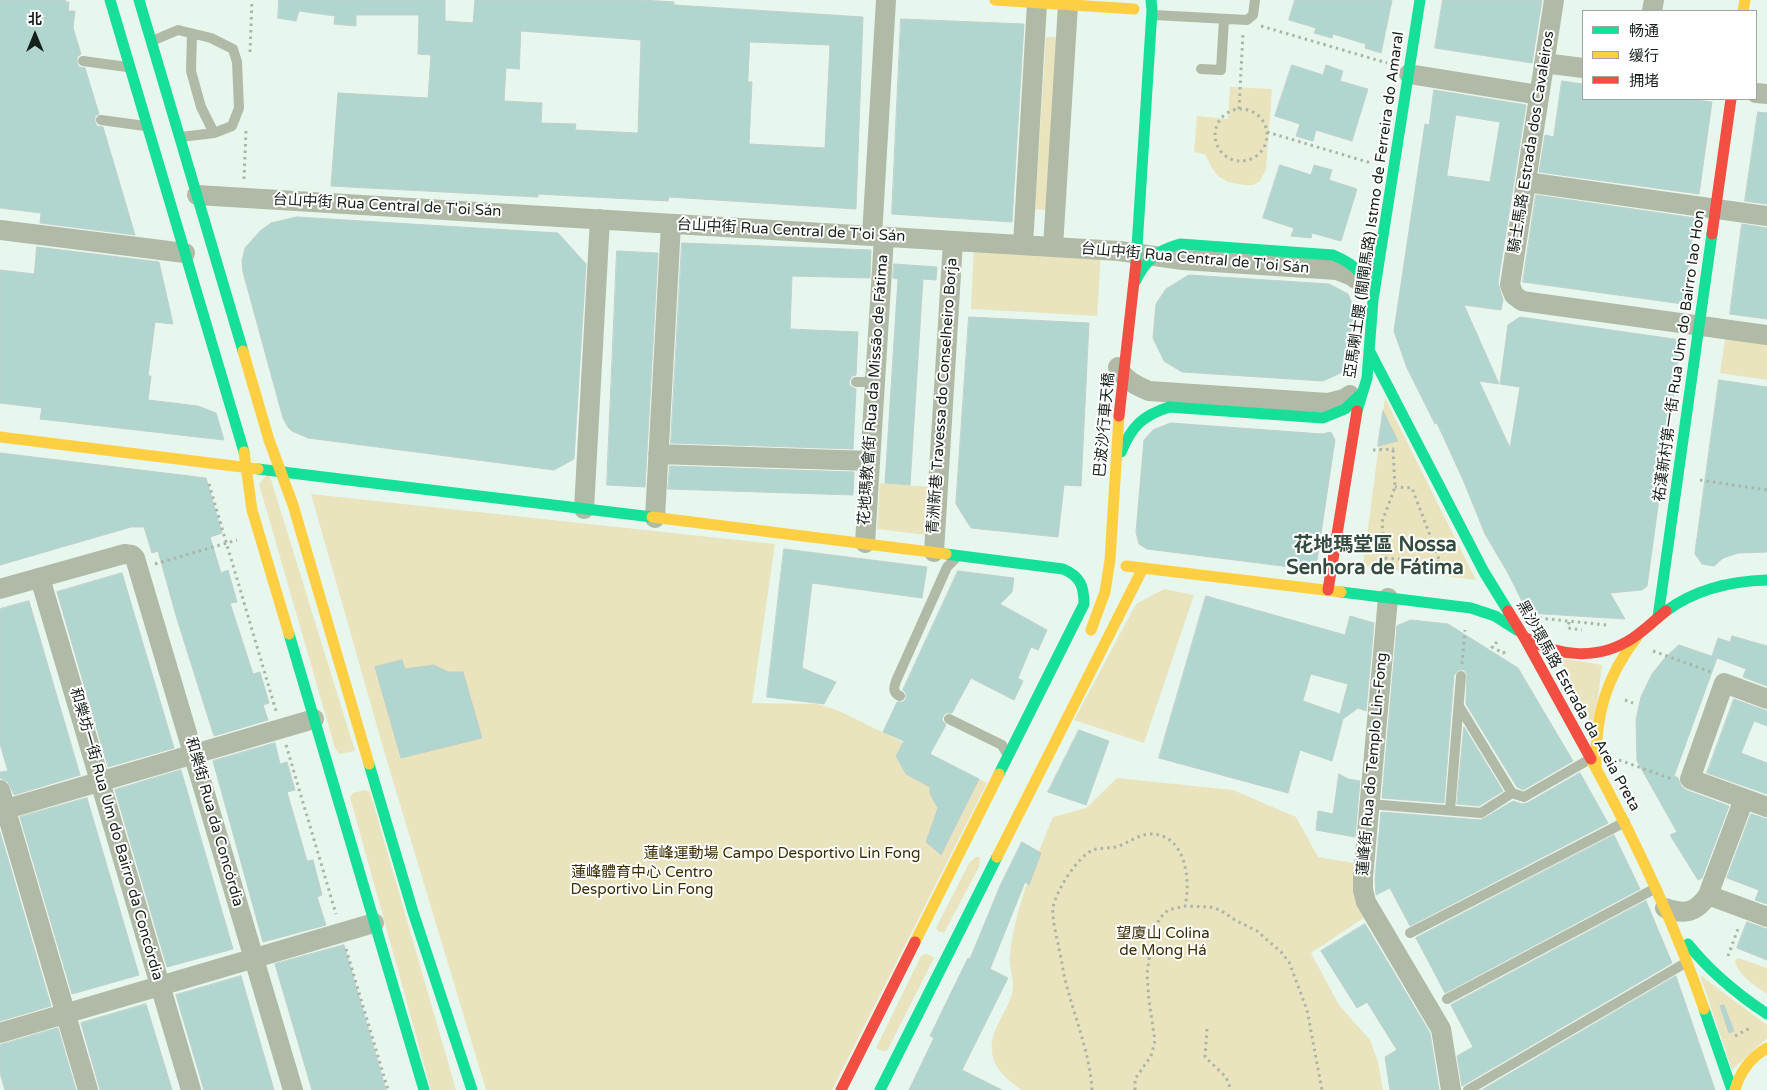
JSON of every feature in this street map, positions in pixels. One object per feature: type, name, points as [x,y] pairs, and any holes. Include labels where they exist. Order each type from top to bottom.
[{"type":"main road","points":[[110,0],[153,146],[194,243],[293,505],[372,787],[472,1090]]},
{"type":"main road","points":[[139,0],[197,195],[194,243],[242,448],[252,510],[424,1090]]},
{"type":"main road","points":[[995,0],[1134,9]]},
{"type":"main road","name":"巴波沙行車天橋","points":[[1087,640],[1096,622],[1105,592],[1110,560],[1120,414],[1135,283],[1152,14],[1151,0]]},
{"type":"main road","name":"亞馬喇土腰 (關閘馬路) Istmo de Ferreira do Amaral","points":[[1328,590],[1354,422],[1364,385],[1373,300],[1420,0]]},
{"type":"main road","name":"祐漢新村第一街 Rua Um do Bairro Iao Hon","points":[[1658,617],[1731,100]]},
{"type":"main road","points":[[153,146],[162,146],[180,138]]},
{"type":"main road","points":[[1135,283],[1141,269],[1151,256],[1165,248],[1180,244],[1333,255],[1348,261],[1361,271],[1369,285],[1373,300]]},
{"type":"main road","name":"黑沙環馬路 Estrada da Areia Preta","points":[[1369,350],[1484,572],[1524,637],[1625,822],[1657,888],[1688,962],[1734,1090]]},
{"type":"main road","points":[[1116,463],[1129,432],[1140,419],[1153,411],[1169,407],[1323,418],[1338,414],[1352,405],[1364,385]]},
{"type":"main road","points":[[1110,395],[1100,562],[1461,607],[1486,612],[1500,618],[1524,637],[1552,651],[1567,654],[1605,652],[1619,646],[1633,638],[1658,617],[1690,596],[1717,586],[1744,580],[1767,580]]},
{"type":"main road","points":[[0,437],[939,552],[1060,568],[1070,570],[1078,576],[1083,584],[1084,604],[946,876],[841,1090]]},
{"type":"main road","points":[[1060,568],[1076,566]]},
{"type":"main road","points":[[880,1090],[980,891],[1148,568]]},
{"type":"main road","points":[[1461,607],[1470,603],[1480,594],[1485,581],[1484,572]]},
{"type":"main road","points":[[1594,764],[1596,734],[1602,700],[1618,662],[1644,629]]},
{"type":"main road","points":[[338,799],[350,788]]},
{"type":"main road","points":[[946,876],[997,804]]},
{"type":"main road","points":[[980,891],[1005,818]]},
{"type":"main road","points":[[1667,912],[1704,965],[1726,986],[1767,1014]]},
{"type":"main road","points":[[914,944],[920,942],[935,944],[943,949],[946,958]]},
{"type":"main road","points":[[1734,1090],[1743,1068],[1753,1057],[1767,1048]]},
{"type":"main road","points":[[857,1057],[871,1054]]},
{"type":"main road","points":[[884,1060],[889,1072]]},
{"type":"main road","points":[[465,1090],[467,1073]]},
{"type":"street","name":"花地瑪教會街 Rua da Missão de Fátima","points":[[865,543],[875,373],[886,0]]},
{"type":"street","name":"騎士馬路 Estrada dos Cavaleiros","points":[[1554,0],[1510,285],[1514,295],[1522,301],[1699,326]]},
{"type":"street","points":[[1023,245],[1038,3]]},
{"type":"street","points":[[1053,247],[1068,5]]},
{"type":"street","points":[[1544,63],[1582,68]]},
{"type":"street","points":[[1409,74],[1539,96]]},
{"type":"street","points":[[1526,182],[1767,216]]},
{"type":"street","name":"台山中街 Rua Central de T'oi Sán","points":[[197,195],[1119,251],[1183,260],[1337,270],[1352,276],[1365,286],[1373,300]]},
{"type":"street","points":[[0,230],[194,243],[209,216],[225,204],[243,198]]},
{"type":"street","points":[[584,509],[600,219]]},
{"type":"street","points":[[655,518],[671,224]]},
{"type":"street","name":"青洲新巷 Travessa do Conselheiro Borja","points":[[939,552],[953,241]]},
{"type":"street","points":[[1699,326],[1767,335]]},
{"type":"street","points":[[1112,366],[1133,384],[1149,391],[1328,403],[1344,399],[1364,385]]},
{"type":"street","points":[[658,454],[870,460]]},
{"type":"street","points":[[0,589],[124,554],[136,562]]},
{"type":"street","name":"和樂街 Rua da Concórdia","points":[[136,562],[294,1090]]},
{"type":"street","name":"和樂坊一街 Rua Um do Bairro da Concórdia","points":[[40,578],[191,1090]]},
{"type":"street","name":"蓮峰街 Rua do Templo Lin-Fong","points":[[1388,598],[1363,890],[1366,902],[1441,1029],[1451,1090]]},
{"type":"street","points":[[1767,699],[1724,683],[1690,779],[1767,807]]},
{"type":"street","points":[[88,1090],[2,803],[100,781],[314,719]]},
{"type":"street","points":[[1685,940],[1687,918],[1702,904],[1708,895],[1744,799]]},
{"type":"street","points":[[1708,895],[1767,917]]},
{"type":"street","points":[[1667,912],[1694,910]]},
{"type":"street","points":[[0,1033],[374,923]]},
{"type":"lane","points":[[1152,14],[1244,20],[1250,19],[1253,14],[1254,0]]},
{"type":"lane","points":[[1201,69],[1221,70],[1224,19]]},
{"type":"lane","points":[[151,41],[178,30],[211,38],[233,49],[237,62],[239,108],[232,126],[214,133],[180,138]]},
{"type":"lane","points":[[192,34],[191,71],[200,107],[214,133]]},
{"type":"lane","points":[[83,62],[130,67]]},
{"type":"lane","points":[[101,120],[147,126]]},
{"type":"lane","points":[[939,552],[948,558],[947,568]]},
{"type":"lane","points":[[900,696],[895,692],[894,686],[947,568],[953,560],[961,555]]},
{"type":"lane","points":[[1450,810],[1461,676]]},
{"type":"lane","points":[[1459,706],[1512,793],[1524,797],[1594,764]]},
{"type":"lane","points":[[949,719],[1002,745],[1006,750],[1006,758]]},
{"type":"lane","points":[[1369,804],[1481,813],[1512,793]]},
{"type":"lane","points":[[1410,933],[1625,822]]},
{"type":"lane","points":[[1447,999],[1657,888]]},
{"type":"lane","points":[[1468,1090],[1688,962]]},
{"type":"path","points":[[1239,109],[1244,20],[1362,55]]},
{"type":"path","points":[[1239,109],[1254,112],[1265,124],[1266,132],[1266,140],[1263,147],[1250,159],[1232,159],[1218,148],[1215,139],[1215,130],[1218,122],[1224,115],[1239,109]]},
{"type":"path","points":[[1266,132],[1346,156]]},
{"type":"path","points":[[1350,449],[1393,450],[1416,441]]},
{"type":"path","points":[[1393,450],[1395,487],[1382,522],[1385,558],[1440,562],[1412,488],[1395,487]]},
{"type":"path","points":[[202,462],[388,1090]]},
{"type":"path","points":[[1678,477],[1767,490]]},
{"type":"path","points":[[136,562],[226,543],[259,533]]},
{"type":"path","points":[[1461,607],[1461,676]]},
{"type":"path","points":[[1511,615],[1604,626]]},
{"type":"path","points":[[1568,628],[1569,622]]},
{"type":"path","points":[[1662,654],[1726,677],[1724,683]]},
{"type":"path","points":[[1623,762],[1687,785],[1690,779]]},
{"type":"path","points":[[1092,1090],[1088,1057],[1065,981],[1054,922],[1056,898],[1077,861],[1093,850],[1121,845],[1139,836],[1151,834],[1161,836],[1172,842],[1183,856],[1188,884],[1185,906]]},
{"type":"path","points":[[1135,1090],[1135,1079],[1151,1056],[1156,1041],[1148,1001],[1146,974],[1153,930],[1168,910],[1185,906],[1210,907],[1220,910],[1257,931],[1281,952],[1289,962],[1307,1010],[1321,1089]]},
{"type":"path","points":[[1727,959],[1746,909]]},
{"type":"path","points":[[1207,1029],[1205,1057],[1226,1076],[1231,1090]]},
{"type":"green space","points":[[1046,37],[1057,37],[1047,210],[1035,209]]},
{"type":"green space","points":[[1230,87],[1272,89],[1266,170],[1259,182],[1253,185],[1228,182],[1218,176],[1205,154],[1194,152],[1197,116],[1228,119]]},
{"type":"green space","points":[[974,244],[1101,252],[1097,316],[971,309]]},
{"type":"green space","points":[[1728,320],[1767,326],[1767,380],[1720,373]]},
{"type":"green space","points":[[1385,398],[1476,580],[1363,566]]},
{"type":"green space","points":[[269,473],[355,751],[339,754],[335,748],[259,484]]},
{"type":"green space","points":[[880,483],[931,487],[927,535],[877,529]]},
{"type":"green space","name":"蓮峰體育中心 Centro Desportivo Lin Fong","points":[[311,494],[775,544],[752,703],[817,704],[837,710],[987,783],[832,1090],[486,1090],[384,751]]},
{"type":"green space","points":[[1164,589],[1194,595],[1144,743],[1074,720],[1136,604]]},
{"type":"green space","points":[[1560,658],[1602,665],[1594,730]]},
{"type":"green space","name":"望廈山 Colina de Mong Há","points":[[1117,778],[1233,790],[1296,817],[1318,857],[1360,864],[1368,915],[1311,953],[1339,1005],[1370,1040],[1378,1062],[1383,1090],[1021,1090],[1002,1074],[993,1058],[992,1043],[1013,988],[1010,958],[1013,936],[1021,901],[1039,851],[1053,817],[1086,808]]},
{"type":"green space","points":[[364,790],[370,792],[456,1090],[431,1090],[350,797],[353,793]]},
{"type":"green space","points":[[976,857],[980,859],[979,867],[944,933],[938,931],[936,928],[969,863]]},
{"type":"green space","points":[[925,954],[934,958],[887,1051],[882,1051],[876,1048],[921,956]]},
{"type":"green space","points":[[1738,958],[1767,968],[1767,994],[1739,971],[1735,960]]},
{"type":"green space","points":[[1700,975],[1767,1025],[1767,1038],[1732,1070]]},
{"type":"building","points":[[0,0],[65,0],[69,2],[68,11],[75,11],[73,28],[81,54],[77,57],[77,63],[79,67],[85,68],[99,114],[95,116],[95,122],[97,126],[103,127],[135,235],[40,223],[41,213],[0,208]]},
{"type":"building","points":[[279,0],[445,0],[445,21],[473,23],[475,0],[642,0],[674,2],[674,5],[863,17],[856,209],[669,197],[668,201],[538,194],[538,197],[331,186],[338,93],[428,98],[431,55],[418,54],[419,15],[356,15],[356,26],[334,24],[335,16],[299,11],[296,21],[278,18]],"holes":[[[521,31],[641,40],[638,133],[575,130],[576,124],[541,123],[542,103],[504,101],[506,68],[519,69]],[[750,42],[830,45],[825,148],[749,144],[752,82],[748,82]]]},
{"type":"building","points":[[1295,0],[1392,0],[1381,53],[1365,48],[1366,44],[1333,34],[1332,38],[1314,33],[1316,28],[1289,20]]},
{"type":"building","points":[[1443,0],[1542,0],[1532,63],[1435,48]]},
{"type":"building","points":[[901,19],[1024,24],[1012,222],[892,214]]},
{"type":"building","points":[[1292,65],[1323,75],[1326,65],[1343,71],[1340,81],[1368,89],[1352,141],[1316,130],[1313,141],[1296,136],[1300,124],[1275,116]]},
{"type":"building","points":[[1562,81],[1582,84],[1582,100],[1697,100],[1712,102],[1699,194],[1539,172],[1545,135],[1554,137]]},
{"type":"building","points":[[1434,90],[1526,105],[1498,283],[1503,300],[1501,310],[1464,305],[1499,384],[1479,381],[1510,448],[1520,387],[1500,384],[1508,325],[1520,317],[1681,340],[1647,586],[1642,590],[1610,593],[1625,619],[1528,613],[1508,573],[1485,534],[1437,423],[1435,424],[1407,368],[1394,331],[1425,124],[1429,125]],"holes":[[[1456,115],[1500,122],[1490,182],[1447,176]]]},
{"type":"building","points":[[1758,112],[1767,113],[1767,204],[1745,201]]},
{"type":"building","points":[[1280,165],[1311,175],[1314,165],[1332,170],[1329,180],[1357,189],[1341,241],[1312,233],[1311,238],[1291,236],[1294,228],[1263,218]]},
{"type":"building","points":[[1536,195],[1695,218],[1683,304],[1523,282]]},
{"type":"building","points":[[297,217],[558,233],[586,264],[574,459],[554,470],[308,438],[292,431],[283,418],[243,272],[242,261],[245,248],[260,231],[271,223]]},
{"type":"building","points":[[1742,224],[1767,228],[1767,319],[1730,314]]},
{"type":"building","points":[[682,243],[871,250],[870,278],[792,276],[790,329],[858,332],[856,375],[852,376],[849,382],[850,386],[856,389],[853,449],[671,443]]},
{"type":"building","points":[[37,247],[159,262],[173,324],[155,322],[148,376],[151,376],[148,400],[198,406],[216,413],[224,440],[40,419],[42,408],[0,403],[0,270],[34,274]]},
{"type":"building","points":[[617,251],[658,253],[645,487],[607,485]]},
{"type":"building","points":[[894,264],[937,267],[936,280],[923,279],[910,485],[885,483],[898,279],[893,278]]},
{"type":"building","points":[[1189,275],[1329,284],[1348,294],[1356,314],[1353,358],[1347,370],[1323,381],[1182,372],[1164,361],[1153,338],[1156,304],[1166,289]]},
{"type":"building","points":[[969,317],[1089,323],[1081,486],[1064,485],[1058,537],[971,528],[956,504]]},
{"type":"building","points":[[1719,380],[1767,387],[1767,552],[1738,553],[1723,558],[1714,566],[1702,564],[1695,554]]},
{"type":"building","points":[[1383,411],[1398,441],[1378,446]]},
{"type":"building","points":[[1171,423],[1322,434],[1331,432],[1335,440],[1317,560],[1306,569],[1147,549],[1139,544],[1136,532],[1144,440],[1153,430]]},
{"type":"building","points":[[0,453],[206,478],[222,533],[210,537],[221,573],[228,570],[237,602],[230,603],[253,674],[260,672],[269,703],[263,705],[268,720],[214,736],[177,619],[158,551],[152,553],[144,527],[131,527],[0,565]]},
{"type":"building","points":[[670,466],[854,472],[853,495],[668,489]]},
{"type":"building","points":[[784,549],[927,567],[922,598],[812,583],[802,668],[836,682],[824,704],[767,697]]},
{"type":"building","points":[[958,571],[1014,578],[1012,592],[1000,604],[1047,630],[1038,650],[1031,647],[1018,678],[1023,681],[1014,700],[971,678],[952,713],[946,713],[943,716],[942,720],[946,725],[930,754],[979,779],[941,855],[926,842],[938,808],[930,794],[930,787],[906,774],[896,756],[904,741],[883,732],[897,702],[903,702],[906,699],[906,693],[903,690]]},
{"type":"building","points":[[122,573],[174,748],[108,767],[57,592]]},
{"type":"building","points":[[1206,596],[1345,635],[1350,616],[1374,623],[1366,711],[1358,708],[1343,719],[1332,761],[1300,750],[1288,793],[1159,758]],"holes":[[[1311,674],[1348,684],[1340,714],[1303,701]]]},
{"type":"building","points":[[29,601],[80,775],[14,795],[8,782],[0,778],[0,772],[8,771],[0,744],[0,609]]},
{"type":"building","points":[[1411,620],[1448,624],[1518,668],[1573,761],[1523,790],[1517,787],[1466,704],[1467,674],[1464,670],[1459,670],[1454,675],[1444,803],[1382,798],[1397,626]]},
{"type":"building","points":[[1732,636],[1767,646],[1767,686],[1743,677],[1746,669],[1712,656],[1718,638],[1730,642]]},
{"type":"building","points":[[1679,645],[1717,658],[1674,776],[1678,778],[1681,786],[1686,790],[1729,806],[1702,878],[1698,880],[1670,835],[1677,832],[1637,761],[1636,719],[1641,697],[1652,674]]},
{"type":"building","points":[[402,660],[405,669],[434,665],[448,672],[463,672],[482,738],[401,758],[375,667]]},
{"type":"building","points":[[1734,699],[1767,711],[1767,726],[1754,721],[1741,753],[1767,763],[1767,794],[1707,773]]},
{"type":"building","points":[[1464,727],[1503,791],[1479,806],[1457,804]]},
{"type":"building","points":[[1079,730],[1109,741],[1086,805],[1048,792]]},
{"type":"building","points":[[275,743],[280,764],[287,762],[295,790],[287,792],[307,861],[313,860],[322,895],[317,897],[326,925],[263,942],[213,761]]},
{"type":"building","points":[[181,770],[233,949],[167,967],[115,790]]},
{"type":"building","points":[[1580,773],[1608,823],[1410,926],[1390,888],[1376,895],[1375,880],[1381,812],[1481,820],[1513,801],[1522,804],[1527,803]]},
{"type":"building","points":[[1339,774],[1348,779],[1360,781],[1355,837],[1316,830],[1318,811],[1333,814]]},
{"type":"building","points":[[87,798],[139,975],[72,994],[20,817]]},
{"type":"building","points":[[1751,814],[1767,819],[1767,904],[1755,900],[1759,890],[1727,878]]},
{"type":"building","points":[[0,832],[51,1006],[0,1021]]},
{"type":"building","points":[[1614,835],[1640,889],[1445,993],[1416,938]]},
{"type":"building","points":[[1022,842],[1041,853],[1029,885],[1025,882],[990,969],[1008,978],[962,1070],[1002,1090],[909,1090],[934,1038],[930,1036],[968,958],[970,959],[1000,886]]},
{"type":"building","points":[[1646,901],[1672,963],[1462,1086],[1457,1056],[1473,1047],[1451,1005]]},
{"type":"building","points":[[1747,922],[1767,929],[1767,960],[1737,948]]},
{"type":"building","points":[[1365,924],[1430,1033],[1439,1090],[1390,1090],[1385,1057],[1397,1050],[1367,1002],[1357,1008],[1321,951]]},
{"type":"building","points":[[344,945],[386,1090],[312,1090],[275,964]]},
{"type":"building","points":[[241,976],[274,1090],[204,1090],[176,995]]},
{"type":"building","points":[[1676,976],[1715,1090],[1482,1090]]},
{"type":"building","points":[[146,1004],[172,1090],[100,1090],[81,1023]]},
{"type":"building","points":[[1724,1005],[1734,1031],[1729,1033],[1720,1006]]},
{"type":"building","points":[[58,1028],[76,1090],[5,1090],[0,1073],[0,1045]]},
{"type":"traffic: fast","points":[[110,0],[244,452]]},
{"type":"traffic: fast","points":[[139,0],[243,351]]},
{"type":"traffic: fast","points":[[1136,263],[1152,10],[1151,0]]},
{"type":"traffic: fast","points":[[1357,411],[1367,378],[1373,300],[1420,0]]},
{"type":"traffic: fast","points":[[1658,617],[1712,234]]},
{"type":"traffic: fast","points":[[1135,282],[1143,268],[1153,257],[1172,246],[1180,244],[1333,255],[1348,263],[1359,272],[1367,284],[1373,300]]},
{"type":"traffic: fast","points":[[1369,350],[1484,572],[1508,611]]},
{"type":"traffic: fast","points":[[1121,452],[1129,435],[1139,423],[1152,414],[1169,407],[1323,418],[1345,409],[1362,393]]},
{"type":"traffic: fast","points":[[258,469],[652,517]]},
{"type":"traffic: fast","points":[[946,554],[1063,569],[1077,578],[1082,587],[1084,604],[999,774]]},
{"type":"traffic: fast","points":[[1666,611],[1689,597],[1727,584],[1767,580]]},
{"type":"traffic: fast","points":[[1341,592],[1471,608],[1495,616],[1517,630]]},
{"type":"traffic: fast","points":[[289,634],[424,1090]]},
{"type":"traffic: fast","points":[[369,764],[413,912],[472,1090]]},
{"type":"traffic: fast","points":[[880,1090],[997,857]]},
{"type":"traffic: fast","points":[[1688,944],[1725,982],[1767,1014]]},
{"type":"traffic: fast","points":[[1704,1009],[1732,1090]]},
{"type":"traffic: slow","points":[[995,0],[1134,9]]},
{"type":"traffic: slow","points":[[1743,10],[1745,0]]},
{"type":"traffic: slow","points":[[243,351],[269,440],[293,505],[369,764]]},
{"type":"traffic: slow","points":[[1091,630],[1105,592],[1110,560],[1119,416]]},
{"type":"traffic: slow","points":[[0,437],[258,469]]},
{"type":"traffic: slow","points":[[244,452],[252,510],[289,634]]},
{"type":"traffic: slow","points":[[652,517],[946,554]]},
{"type":"traffic: slow","points":[[1126,566],[1341,592]]},
{"type":"traffic: slow","points":[[997,857],[1143,568]]},
{"type":"traffic: slow","points":[[1596,769],[1597,732],[1604,699],[1617,668],[1637,637]]},
{"type":"traffic: slow","points":[[1591,759],[1653,881],[1680,944],[1704,1009]]},
{"type":"traffic: slow","points":[[915,942],[999,774]]},
{"type":"traffic: slow","points":[[1735,1090],[1746,1066],[1767,1048]]},
{"type":"traffic: jam","points":[[1712,234],[1731,100]]},
{"type":"traffic: jam","points":[[1119,416],[1136,263]]},
{"type":"traffic: jam","points":[[1328,590],[1357,411]]},
{"type":"traffic: jam","points":[[1508,611],[1591,759]]},
{"type":"traffic: jam","points":[[1524,637],[1551,649],[1578,654],[1592,653],[1620,645],[1633,638],[1666,611]]},
{"type":"traffic: jam","points":[[841,1090],[915,942]]},
{"type":"district","name":"花地瑪堂區 Nossa Senhora de Fátima","points":[[1375,558]]},
{"type":"park label","name":"蓮峰運動場 Campo Desportivo Lin Fong","points":[[782,854]]}]
